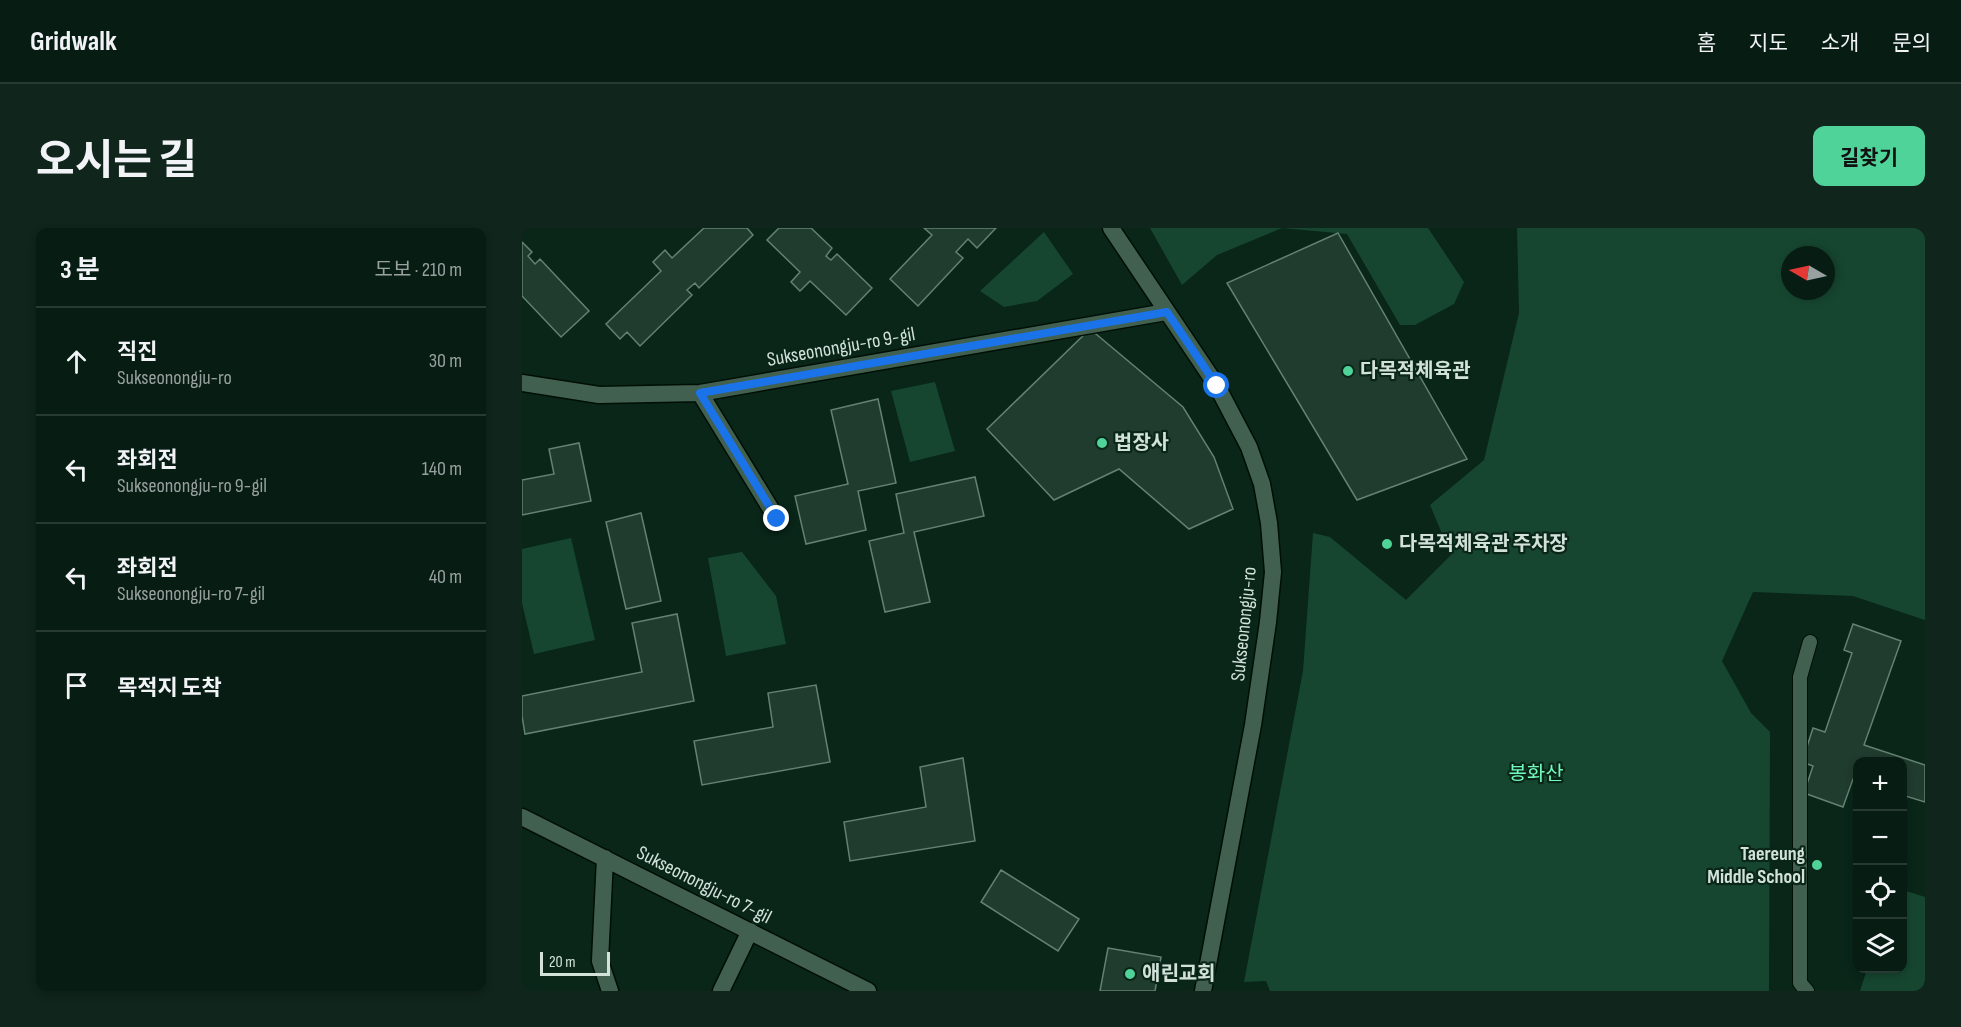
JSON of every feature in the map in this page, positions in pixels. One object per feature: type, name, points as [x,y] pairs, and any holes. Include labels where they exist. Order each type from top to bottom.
[{"type":"street","name":"Sukseonongju-ro","points":[[1111,228],[1217,386],[1249,447],[1262,484],[1269,523],[1273,572],[1253,725],[1203,991]]},
{"type":"street","name":"Sukseonongju-ro 9-gil","points":[[522,383],[599,395],[700,393],[1167,312]]},
{"type":"street","points":[[700,393],[777,519]]},
{"type":"street","name":"Sukseonongju-ro 7-gil","points":[[522,817],[750,931],[850,987],[868,991]]},
{"type":"street","points":[[605,858],[600,961],[610,991]]},
{"type":"street","points":[[721,991],[750,931]]},
{"type":"lane","points":[[1807,991],[1800,983],[1800,677],[1810,642]]},
{"type":"green space","points":[[1150,228],[1282,228],[1217,255],[1182,285]]},
{"type":"green space","points":[[1282,228],[1428,228],[1464,282],[1454,304],[1415,325],[1400,325],[1347,234]]},
{"type":"green space","name":"봉화산","points":[[1517,228],[1925,228],[1925,620],[1853,596],[1753,592],[1722,661],[1751,713],[1770,732],[1769,991],[1270,991],[1266,981],[1244,982],[1303,671],[1313,533],[1330,537],[1406,600],[1451,555],[1430,505],[1484,460],[1519,313]]},
{"type":"green space","points":[[1044,232],[1073,274],[1037,301],[1004,307],[980,291]]},
{"type":"green space","points":[[935,382],[955,451],[910,462],[891,391]]},
{"type":"green space","points":[[571,538],[595,640],[534,654],[522,603],[522,549]]},
{"type":"green space","points":[[742,552],[776,596],[786,644],[726,656],[708,558]]},
{"type":"green space","points":[[1907,891],[1925,897],[1925,991],[1860,991],[1866,973],[1907,973]]},
{"type":"building","points":[[704,228],[747,228],[753,235],[699,288],[695,283],[687,290],[692,295],[640,346],[627,332],[620,339],[606,324],[661,271],[653,262],[665,250],[672,258]]},
{"type":"building","points":[[779,228],[811,228],[832,248],[826,256],[831,260],[837,254],[872,288],[846,315],[810,281],[800,291],[791,282],[800,272],[767,240]]},
{"type":"building","points":[[924,228],[996,228],[977,248],[968,239],[956,252],[963,258],[918,306],[890,279],[932,235]]},
{"type":"building","name":"다목적체육관","points":[[1338,233],[1467,459],[1357,500],[1227,283]]},
{"type":"building","points":[[522,242],[532,252],[528,256],[535,264],[540,259],[589,311],[561,337],[522,296]]},
{"type":"building","name":"법장사","points":[[1090,329],[1183,407],[1214,457],[1233,509],[1189,529],[1119,469],[1054,500],[987,429]]},
{"type":"building","points":[[878,399],[896,483],[858,491],[866,530],[806,544],[795,496],[848,484],[831,410]]},
{"type":"building","points":[[579,443],[591,501],[522,515],[522,480],[554,474],[549,449]]},
{"type":"building","points":[[975,477],[984,516],[914,532],[930,602],[885,612],[869,541],[904,533],[896,494]]},
{"type":"building","points":[[641,513],[661,601],[626,609],[606,522]]},
{"type":"building","points":[[677,614],[694,701],[525,734],[522,696],[642,672],[632,623]]},
{"type":"building","points":[[1853,624],[1901,641],[1864,745],[1901,757],[1853,757],[1853,779],[1843,807],[1804,793],[1813,766],[1802,762],[1813,728],[1825,732],[1852,653],[1844,650]]},
{"type":"building","points":[[816,685],[830,762],[702,785],[694,741],[773,727],[768,693]]},
{"type":"building","points":[[963,758],[975,841],[850,861],[844,822],[926,807],[920,767]]},
{"type":"building","points":[[1907,759],[1925,765],[1925,802],[1907,797]]},
{"type":"building","points":[[1001,870],[1079,919],[1058,951],[981,902]]},
{"type":"building","name":"애린교회","points":[[1108,948],[1161,957],[1155,991],[1100,991]]},
{"type":"place","name":"다목적체육관","points":[[1348,371]]},
{"type":"place","name":"법장사","points":[[1102,443]]},
{"type":"place","name":"다목적체육관 주차장","points":[[1387,544]]},
{"type":"place","name":"Taereung Middle School","points":[[1817,865]]},
{"type":"place","name":"애린교회","points":[[1130,974]]},
{"type":"route","points":[[777,519],[700,393],[1167,312],[1217,386]]}]
